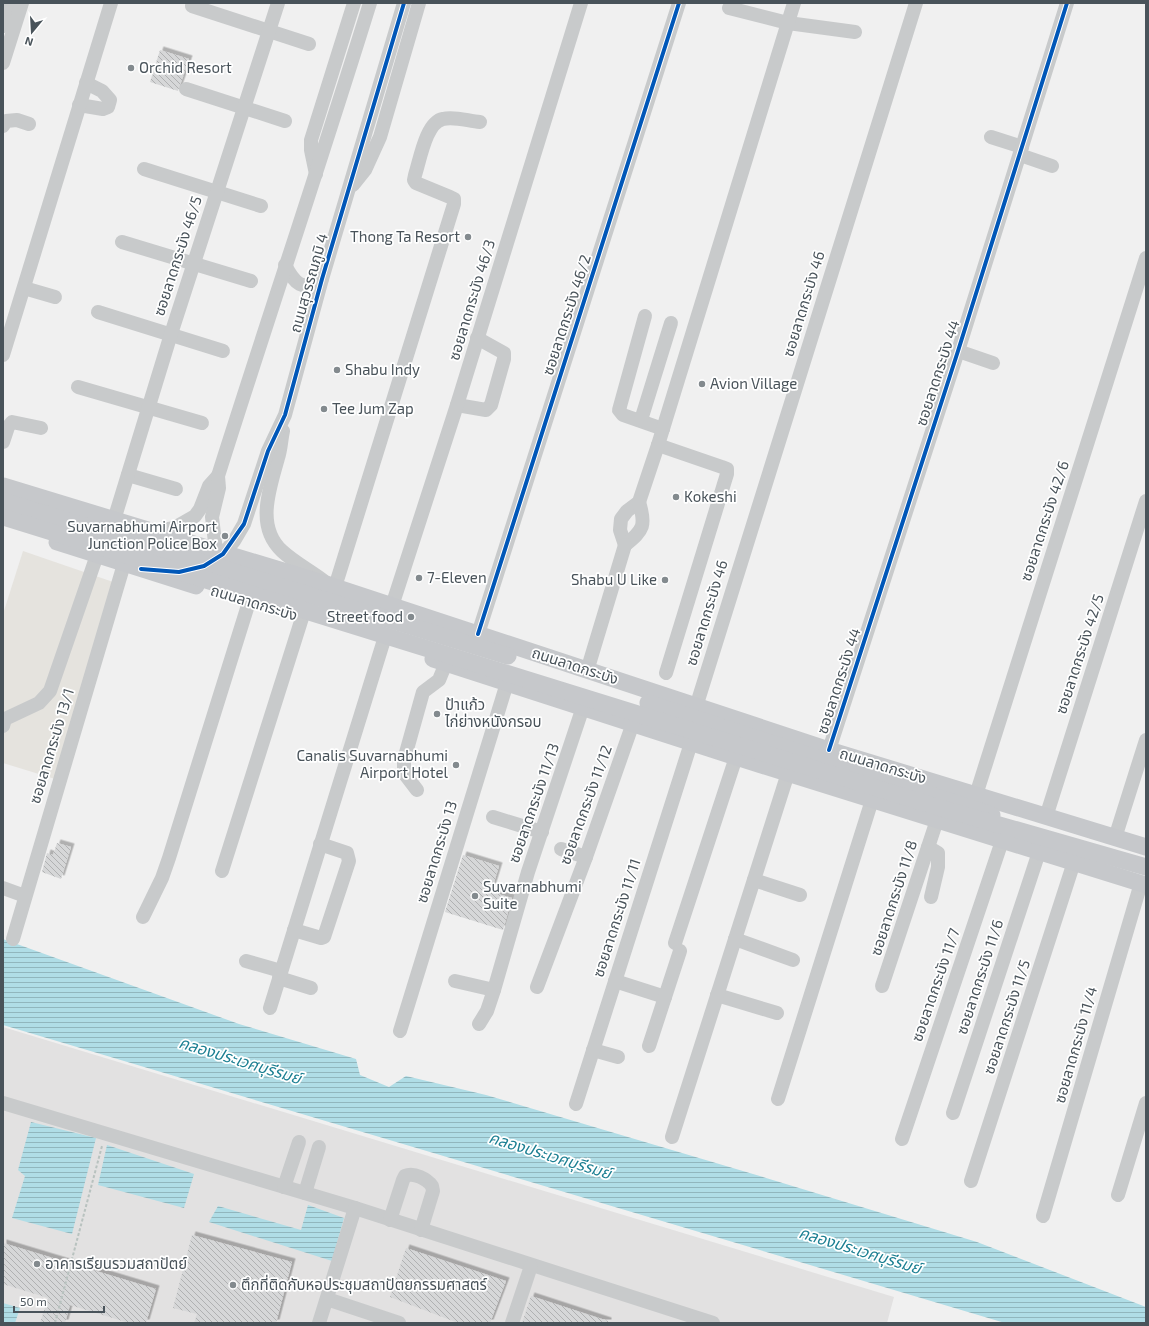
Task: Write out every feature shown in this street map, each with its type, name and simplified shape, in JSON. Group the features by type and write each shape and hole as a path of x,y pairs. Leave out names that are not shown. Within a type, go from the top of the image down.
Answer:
{"main road":[{"name":"ถนนลาดกระบัง","path":"3,486 218,554 332,586 829,750 1146,847"},
{"path":"3,501 550,669 704,723 1047,832 1146,860"},
{"path":"3,517 936,806 1144,878"},
{"name":"ถนนลาดกระบัง","path":"3,525 124,564 242,599 446,663 691,743 1002,841 1074,862 1144,878"}],"street":[{"path":"3,26 10,3"},
{"path":"3,63 22,3"},
{"path":"3,355 111,3"},
{"name":"ซอยลาดกระบัง 46/5","path":"114,520 150,408 171,334 278,3"},
{"path":"316,174 311,150 311,140 354,3"},
{"name":"ถนนสุวรรณภูมิ 4","path":"242,599 221,576 212,517 219,488 218,476 370,3"},
{"name":"ถนนสุวรรณภูมิ 4","path":"141,569 188,571 204,566 218,554 244,524 268,451 285,415 322,279 404,3"},
{"path":"348,189 365,170 380,137 419,3"},
{"name":"ซอยลาดกระบัง 46/3","path":"392,606 457,405 581,3"},
{"name":"ซอยลาดกระบัง 46/2","path":"478,634 679,3"},
{"path":"625,545 637,536 643,527 643,516 639,502 663,429 794,3"},
{"name":"ซอยลาดกระบัง 46","path":"696,707 916,3"},
{"name":"ซอยลาดกระบัง 44","path":"829,750 958,351 1067,3"},
{"path":"192,6 309,44"},
{"path":"729,8 788,23 855,32"},
{"path":"79,105 103,109 108,107 110,100 102,91 86,83"},
{"path":"186,89 285,121"},
{"path":"285,415 279,456 267,499 267,524 273,540 282,551 332,586 454,204 454,199 416,184 414,180 415,175 430,128 436,121 450,118 480,122"},
{"path":"3,126 6,121 17,120 30,124"},
{"path":"991,137 1052,166"},
{"path":"144,169 261,206"},
{"path":"122,242 251,281"},
{"name":"ซอยลาดกระบัง 42/6","path":"976,795 1146,258"},
{"path":"285,266 292,280 299,284 307,286 315,284 322,279"},
{"path":"24,288 55,297"},
{"path":"98,312 223,351"},
{"path":"645,316 619,405 619,410 623,415 641,420 663,429"},
{"path":"641,420 671,323"},
{"path":"457,405 480,411 486,410 491,405 504,359 504,353 477,338"},
{"path":"958,351 994,363"},
{"path":"78,387 202,423"},
{"path":"3,442 8,427 12,422 41,428"},
{"path":"658,445 722,467 726,469 727,474 666,673"},
{"path":"128,475 176,489"},
{"path":"151,532 174,528 195,516 200,509 209,486 218,476"},
{"name":"ซอยลาดกระบัง 42/5","path":"1046,817 1146,501"},
{"path":"588,670 625,545 620,530 621,520 627,511 639,502"},
{"path":"3,726 5,718 39,703 50,691 97,555"},
{"name":"ซอยลาดกระบัง 13/1","path":"12,939 124,564"},
{"path":"143,917 160,883 169,858 242,599"},
{"path":"222,871 302,618"},
{"path":"270,1008 382,643"},
{"path":"417,790 404,773 404,760 423,692 439,680 446,663"},
{"name":"ซอยลาดกระบัง 13","path":"400,1031 507,683"},
{"name":"ซอยลาดกระบัง 11/13","path":"479,1024 487,1011 494,990 528,872 583,707"},
{"name":"ซอยลาดกระบัง 11/12","path":"537,987 586,857 633,724"},
{"path":"1114,838 1146,740"},
{"name":"ซอยลาดกระบัง 11/11","path":"576,1104 691,743"},
{"path":"650,1046 665,997 677,947 736,757"},
{"path":"672,1137 788,773"},
{"path":"778,1099 872,800"},
{"path":"493,817 542,832"},
{"name":"ซอยลาดกระบัง 11/8","path":"882,986 937,820"},
{"name":"ซอยลาดกระบัง 11/7","path":"902,1139 1002,841"},
{"path":"294,930 320,938 324,937 347,868 349,856 347,853 320,844"},
{"path":"928,847 938,853 939,860 931,897"},
{"path":"561,849 586,857"},
{"name":"ซอยลาดกระบัง 11/6","path":"953,1113 1039,852"},
{"name":"ซอยลาดกระบัง 11/5","path":"971,1181 1074,862"},
{"name":"ซอยลาดกระบัง 11/4","path":"1043,1216 1144,878"},
{"path":"754,880 800,895"},
{"path":"3,888 25,896"},
{"path":"735,939 794,960"},
{"path":"246,961 311,988"},
{"path":"455,981 494,990"},
{"path":"615,981 665,997"},
{"path":"717,995 777,1013"},
{"path":"593,1050 618,1057"},
{"path":"1118,1195 1146,1102"},
{"path":"3,1103 355,1208 531,1266 713,1323"},
{"path":"284,1187 299,1142"},
{"path":"305,1193 319,1147"},
{"path":"390,1220 403,1180 405,1176 412,1174 426,1180 432,1186 433,1191 421,1230"},
{"path":"319,1323 355,1208"},
{"path":"512,1323 531,1266"},
{"path":"327,1299 399,1323"}],"path":[{"path":"56,1323 105,1133"}],"shaded area":[{"path":"23,551 116,583 55,779 3,763 3,614"},
{"path":"3,1027 894,1297 887,1323 3,1323"}],"water":[{"name":"คลองประเวศบุรีรมย์","path":"3,939 239,1024 356,1059 360,1075 389,1087 406,1076 486,1095 977,1242 1146,1307 1146,1323 1005,1323 3,1025"},
{"path":"31,1122 96,1138 72,1234 12,1218 25,1176 18,1170"},
{"path":"107,1145 194,1174 184,1208 98,1185"},
{"path":"308,1205 344,1218 332,1261 209,1222 218,1206 301,1230"},
{"path":"3,1303 20,1308 15,1323 3,1323"}],"building":[{"name":"Orchid Resort","path":"160,50 189,59 178,91 150,82"},
{"path":"57,843 71,847 61,879 42,872 47,853 53,855"},
{"name":"Suvarnabhumi Suite","path":"463,855 499,866 491,892 512,898 503,930 445,912"},
{"name":"ตึกที่ติดกับหอประชุมสถาปัตยกรรมศาสตร์","path":"192,1235 292,1262 276,1323 194,1323 197,1314 173,1308"},
{"name":"อาคารเรียนรวมสถาปัตย์","path":"3,1243 156,1289 146,1323 129,1323 70,1305 65,1323 40,1323 48,1298 3,1284"},
{"path":"406,1248 506,1281 490,1323 458,1323 390,1297"},
{"path":"531,1296 608,1321 608,1323 522,1323"}],"cycle path":[{"path":"141,569 179,572 204,566 223,554 244,524 268,451 285,415 322,279 404,3"},
{"path":"478,634 679,3"},
{"path":"829,750 958,351 1067,3"}],"place":[{"name":"Orchid Resort","path":"131,68"},
{"name":"Thong Ta Resort","path":"468,237"},
{"name":"Shabu Indy","path":"337,370"},
{"name":"Avion Village","path":"702,384"},
{"name":"Tee Jum Zap","path":"324,409"},
{"name":"Kokeshi","path":"676,497"},
{"name":"Suvarnabhumi Airport Junction Police Box","path":"225,536"},
{"name":"7-Eleven","path":"419,578"},
{"name":"Shabu U Like","path":"665,580"},
{"name":"Street food","path":"411,617"},
{"name":"ป้าแก้ว ไก่ย่างหนังกรอบ","path":"437,714"},
{"name":"Canalis Suvarnabhumi Airport Hotel","path":"456,765"},
{"name":"Suvarnabhumi Suite","path":"475,896"},
{"name":"อาคารเรียนรวมสถาปัตย์","path":"37,1264"},
{"name":"ตึกที่ติดกับหอประชุมสถาปัตยกรรมศาสตร์","path":"233,1285"}]}
